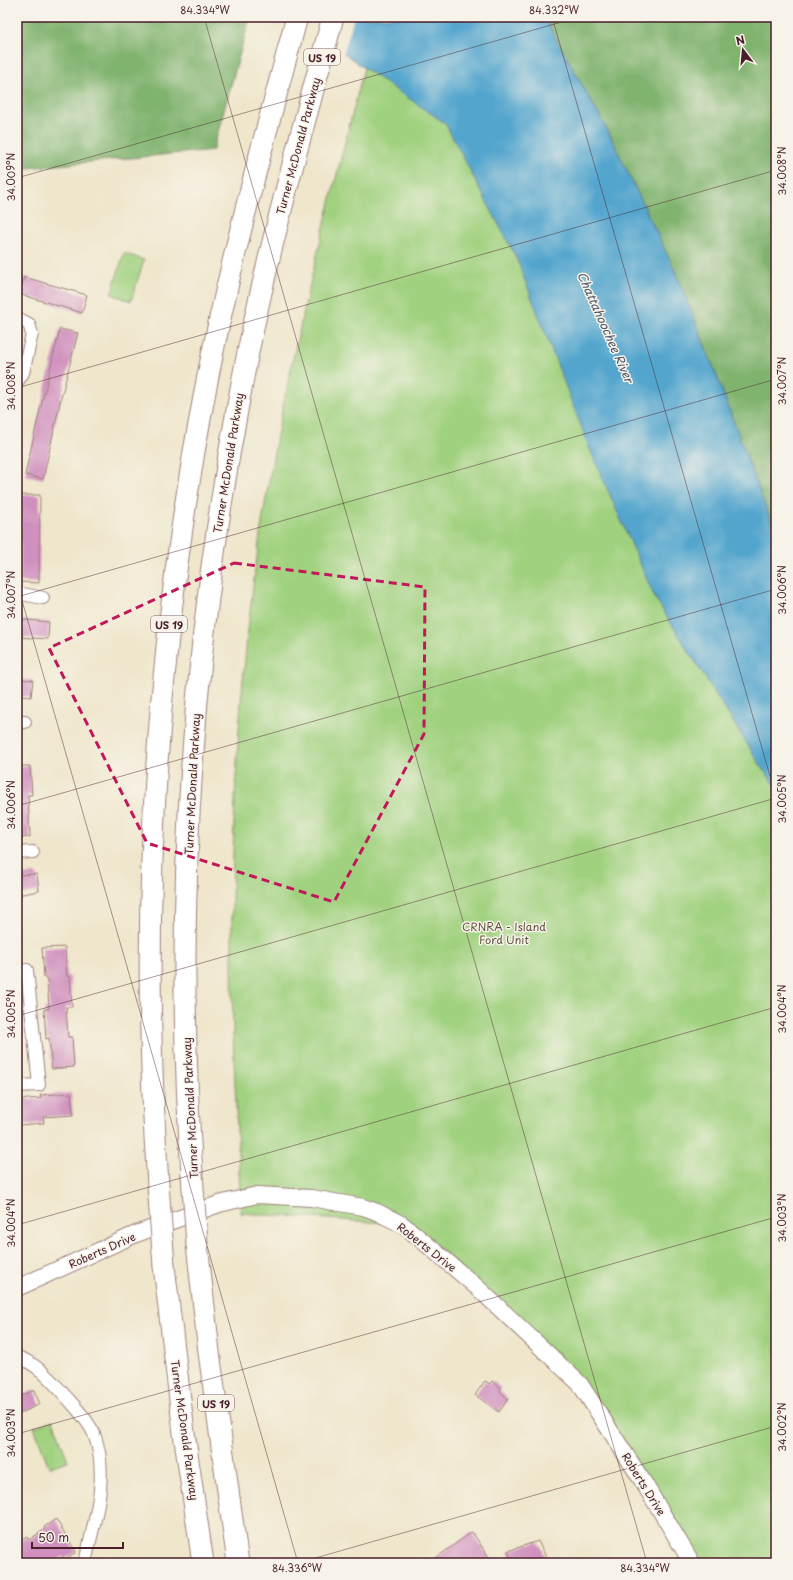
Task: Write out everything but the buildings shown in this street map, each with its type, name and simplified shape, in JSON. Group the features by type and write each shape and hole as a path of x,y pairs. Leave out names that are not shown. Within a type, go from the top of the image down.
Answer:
{"highway":[{"name":"Turner McDonald Parkway","path":"203,1563 181,1410 164,1266 158,1184 152,1045 151,901 157,763 169,623 189,480 213,351 244,214 297,17"},
{"name":"Turner McDonald Parkway","path":"238,1563 208,1344 197,1244 192,1174 186,1057 185,918 190,787 197,695 206,611 224,478 248,349 278,220 333,17"}],"street":[{"path":"17,318 29,324 32,334 23,373 17,382"},
{"path":"17,593 43,598"},
{"path":"17,853 33,852"},
{"path":"17,972 27,970 39,1085 17,1086"},
{"name":"Roberts Drive","path":"17,1288 136,1234 219,1204 257,1195 311,1198 363,1207 377,1212 403,1225 436,1252 479,1289 580,1384 642,1480 692,1563"},
{"path":"17,1356 38,1368 50,1379 81,1414 93,1433 100,1457 100,1494 85,1563"}],"highlighted area":[{"path":"234,563 425,587 424,734 334,902 147,843 49,648"}],"green space":[{"path":"17,17 250,17 213,150 17,169"},
{"path":"544,17 776,17 776,532 676,273 609,133"},
{"name":"CRNRA - Island Ford Unit","path":"364,68 445,122 516,257 655,598 763,769 776,786 776,1563 694,1563 571,1369 414,1225 241,1213 232,989 232,913 236,780 246,647 260,535 284,401 314,267"},
{"path":"124,253 144,260 131,301 111,294"},
{"path":"53,1420 68,1461 49,1467 34,1427"}],"water":[{"name":"Chattahoochee River","path":"296,17 544,17 609,133 676,273 776,532 776,786 763,769 655,598 589,447 516,257 445,123 364,68"}],"pier":[{"path":"294,17 354,17 343,55 295,19"}]}
